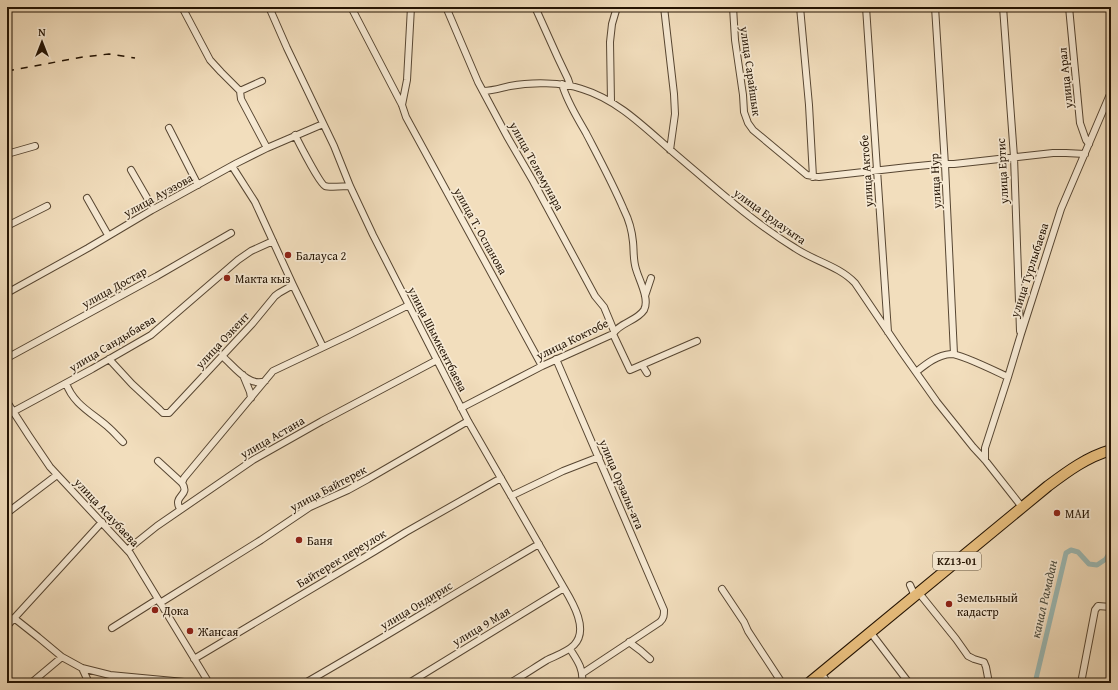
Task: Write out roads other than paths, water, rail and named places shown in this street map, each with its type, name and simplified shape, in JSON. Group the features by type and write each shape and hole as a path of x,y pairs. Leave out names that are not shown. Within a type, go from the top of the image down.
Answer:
{"highway":[{"name":"KZ13-01","path":"809,683 1062,475 1086,460 1111,450"}],"street":[{"path":"182,7 210,60 240,91 241,98 267,148"},
{"name":"улица Шымкентбаева","path":"269,7 343,166 350,186 373,235 468,421 576,611 580,627 576,643 570,649"},
{"name":"улица Т. Оспанова","path":"351,7 402,105 406,117 542,366"},
{"path":"402,105 407,80 411,7"},
{"name":"улица Телемунара","path":"446,7 478,82 596,296 604,307 630,370 642,365"},
{"path":"535,7 570,85"},
{"path":"611,102 610,42 612,24 617,7"},
{"path":"664,7 675,114 670,150"},
{"name":"улица Сарайшык","path":"733,7 735,40 744,112 749,126 807,175 813,177"},
{"path":"800,7 809,105 813,177 1066,152 1085,154"},
{"name":"улица Актобе","path":"866,7 887,298 888,332"},
{"name":"улица Нур","path":"935,7 945,165 954,354"},
{"name":"улица Ертис","path":"1003,7 1014,157 1021,334"},
{"name":"улица Арал","path":"1068,7 1080,124 1089,144"},
{"path":"240,91 252,87 262,81"},
{"path":"562,84 565,95 596,151 624,209 633,240 635,267 645,296"},
{"name":"улица Ердауыта","path":"483,91 522,85 562,84 570,85 599,95 611,102 646,129 735,205 765,228 795,249 845,274 855,283 937,402 1022,507"},
{"name":"улица Турлыбаева","path":"985,460 985,448 1061,209 1110,96"},
{"name":"улица Ауэзова","path":"7,293 232,166 295,135 323,124"},
{"path":"169,128 198,185"},
{"path":"295,135 323,185 327,187 350,186"},
{"path":"7,154 35,146"},
{"path":"232,166 255,202 293,285 324,347"},
{"path":"130,170 150,203 152,210"},
{"path":"87,198 108,236"},
{"path":"7,226 47,206"},
{"name":"улица Достар","path":"7,358 132,290 231,233"},
{"name":"улица Сандыбаева","path":"10,413 151,335 238,260 273,241"},
{"path":"645,296 651,278"},
{"name":"улица Озкент","path":"109,359 132,384 163,413 169,413 252,324 275,296 293,285"},
{"name":"улица Коктобе","path":"461,408 556,359 614,332 644,311 646,305 645,296"},
{"path":"182,482 273,371 409,305"},
{"path":"647,373 642,365 697,341"},
{"path":"916,372 930,361 938,357 954,354 1008,377"},
{"path":"222,356 243,375 257,382 265,381"},
{"name":"улица Орзалы-ата","path":"556,359 664,610 664,617 660,622 629,642"},
{"name":"улица Астана","path":"127,550 180,509 259,457 322,421 437,360"},
{"path":"243,375 251,398"},
{"path":"66,383 67,388 79,404 108,427 123,442"},
{"name":"улица Асаубаева","path":"7,402 10,413 44,459 133,558 209,683"},
{"name":"улица Байтерек","path":"112,628 261,540 310,507 348,490 468,421"},
{"path":"511,496 556,474 599,457"},
{"path":"158,461 182,482 185,491 178,502 180,509"},
{"path":"7,513 57,475"},
{"name":"Байтерек переулок","path":"194,659 406,532 501,478"},
{"path":"102,522 10,622 38,637 62,657 82,668 110,675 142,680 195,683"},
{"name":"улица Ондирис","path":"305,683 538,544"},
{"path":"910,585 956,639 968,656 984,662 989,683"},
{"name":"улица 9 Мая","path":"410,683 564,588"},
{"path":"722,589 782,683"},
{"path":"1081,683 1094,610 1098,606 1111,607"},
{"path":"871,633 908,683"},
{"path":"583,673 629,642 650,659"},
{"path":"510,683 547,660 570,649 583,673 582,683"},
{"path":"31,683 62,657"},
{"path":"82,668 89,683"},
{"path":"821,673 828,683"}],"waterway":[{"name":"канал Рамадан","path":"1035,683 1066,553 1071,550 1078,552 1089,564 1097,565 1106,559 1111,550"}],"railway":[{"path":"7,71 83,57 109,54 135,58"}],"place":[{"name":"Балауса 2","path":"288,255"},
{"name":"Макта кыз","path":"227,278"},
{"name":"МАИ","path":"1057,513"},
{"name":"Баня","path":"299,540"},
{"name":"Земельный кадастр","path":"949,604"},
{"name":"Дока","path":"155,610"},
{"name":"Жансая","path":"190,631"}]}
